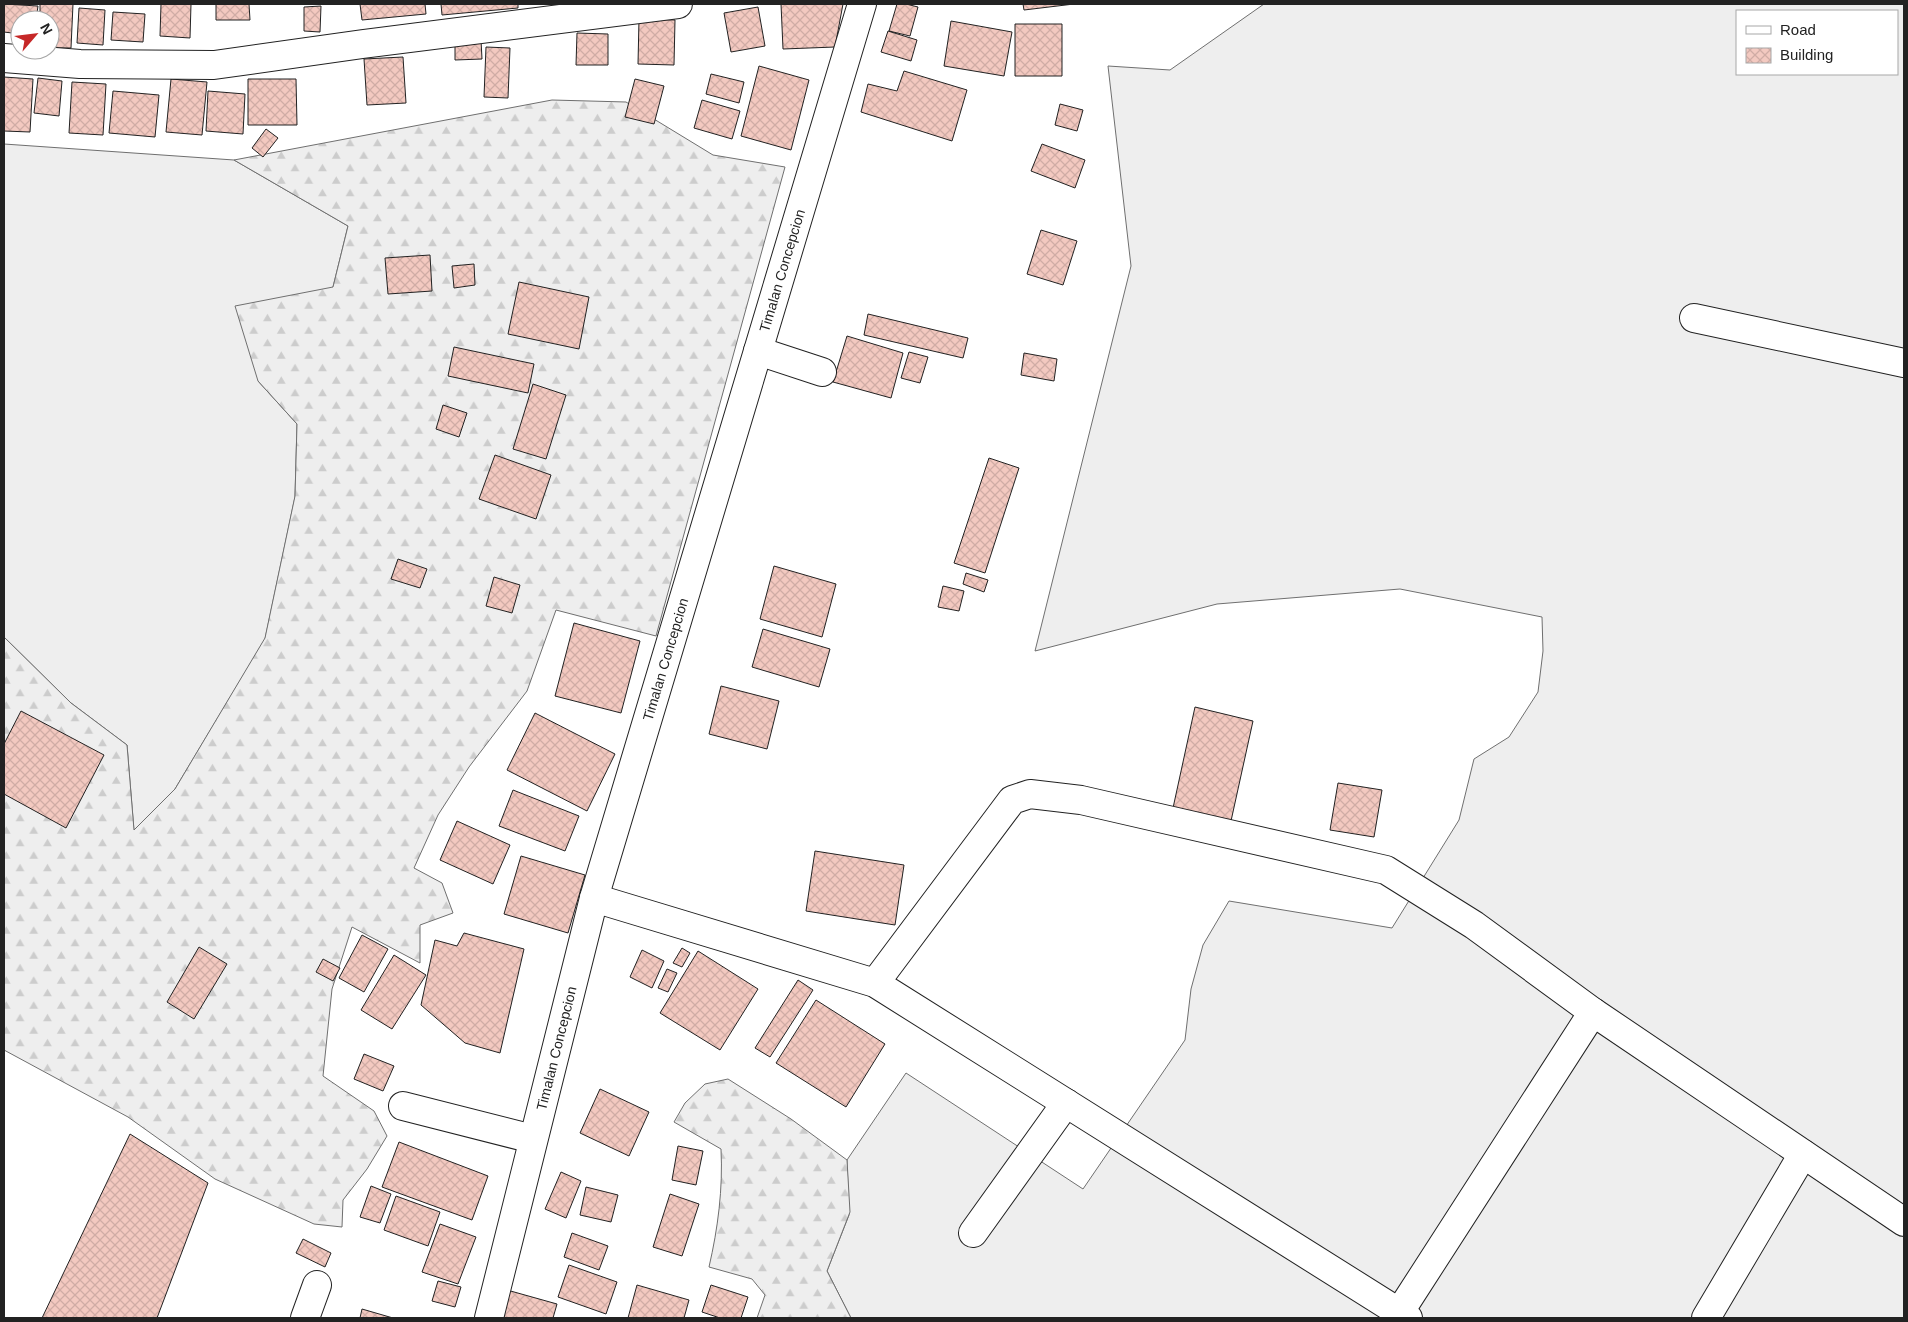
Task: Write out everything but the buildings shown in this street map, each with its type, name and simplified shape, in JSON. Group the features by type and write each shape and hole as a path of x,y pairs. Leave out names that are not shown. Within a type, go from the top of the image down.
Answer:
{"street":[{"path":"4,58 80,64 214,65 678,4"},
{"name":"Timalan Concepcion","path":"488,1318 594,898 862,4"},
{"path":"1694,318 1904,363"},
{"path":"758,351 822,372"},
{"path":"875,983 1012,800 1030,794 1081,800 1386,870 1474,925 1593,1012 1904,1222"},
{"path":"594,898 875,983 1403,1316 1593,1012"},
{"path":"973,1233 1066,1103"},
{"path":"403,1106 533,1139"},
{"path":"1706,1318 1803,1154"},
{"path":"305,1318 317,1285"}],"green space":[{"path":"1264,4 1904,4 1904,1318 851,1318 827,1271 849,1215 847,1160 906,1073 1083,1189 1185,1040 1191,989 1203,945 1229,901 1392,928 1459,820 1474,759 1509,737 1538,692 1543,651 1542,617 1400,589 1217,604 1035,651 1131,266 1108,66 1170,70"},
{"path":"552,100 626,102 713,155 785,167 656,636 556,610 527,691 469,767 438,815 414,868 442,883 453,913 420,925 420,963 352,927 332,989 323,1076 374,1111 387,1136 367,1169 343,1200 342,1227 314,1224 215,1179 128,1117 4,1050 4,637 71,703 127,745 134,830 175,789 265,638 295,496 297,424 258,381 235,306 333,287 348,226 234,160"},
{"path":"4,144 234,160 348,226 333,287 258,381 297,424 295,497 265,639 175,789 134,831 127,745 71,703 4,637"},
{"path":"728,1079 791,1119 847,1160 850,1212 827,1271 851,1318 757,1318 765,1295 752,1279 709,1267 719,1208 721,1149 674,1122 685,1103 705,1084"}]}
